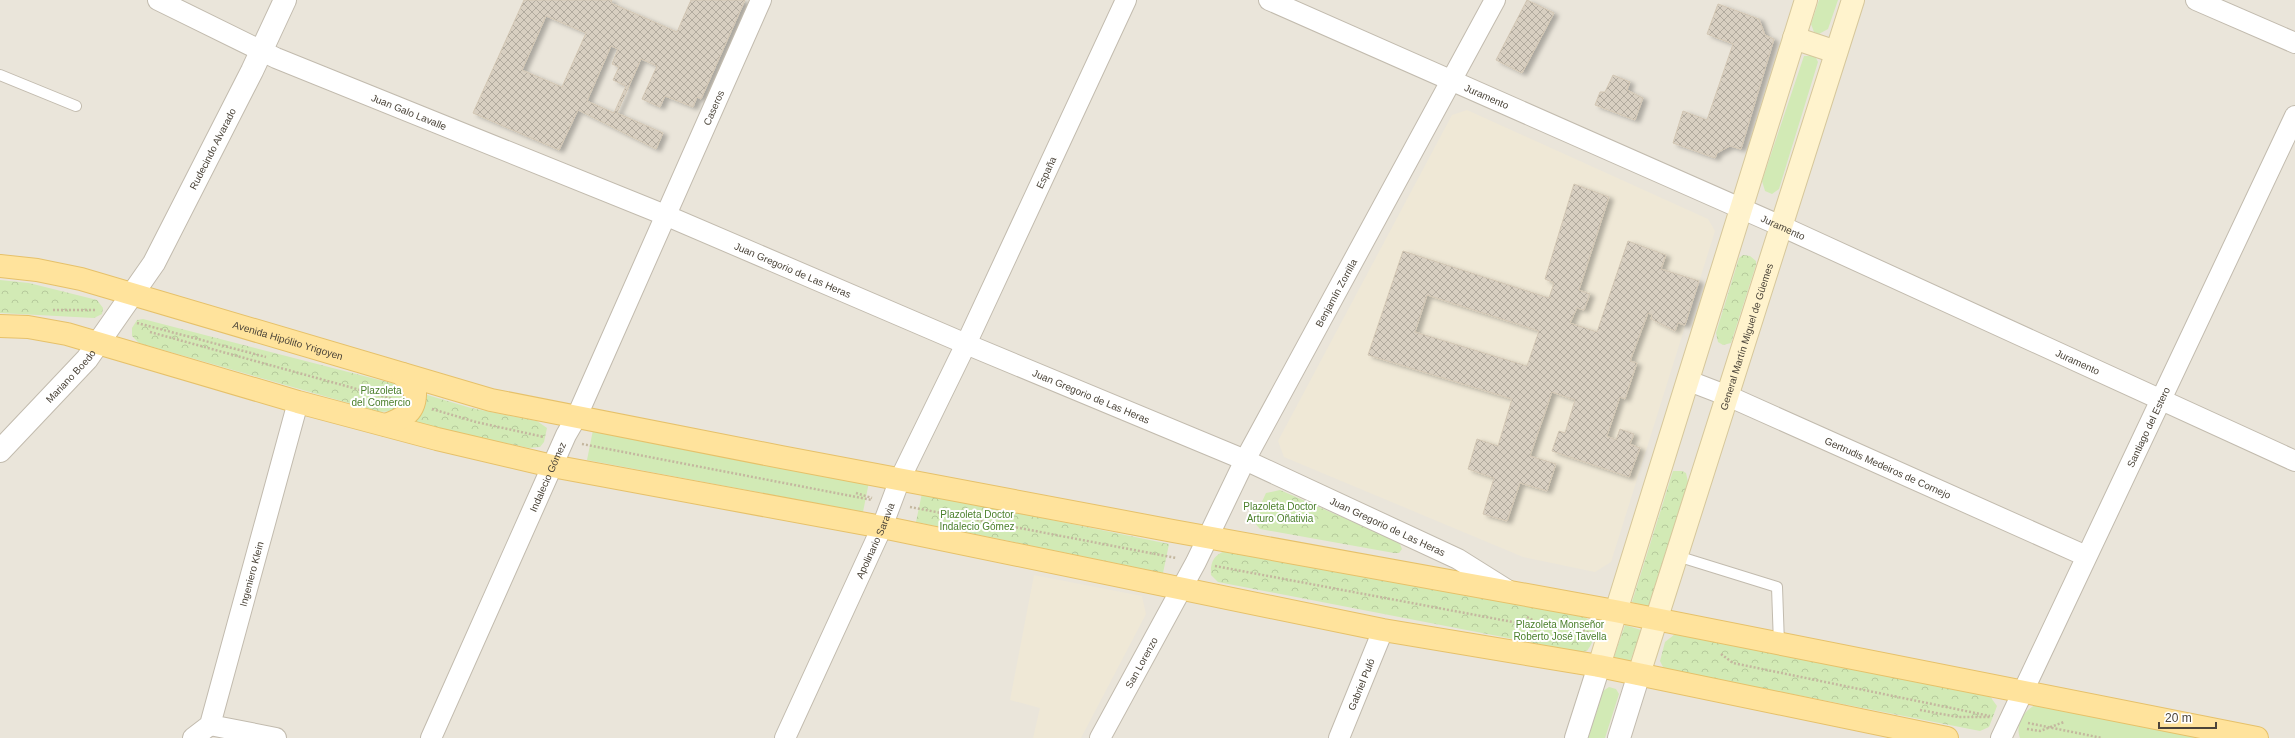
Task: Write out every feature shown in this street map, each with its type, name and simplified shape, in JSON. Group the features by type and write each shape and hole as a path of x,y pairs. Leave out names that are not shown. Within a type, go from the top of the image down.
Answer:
{"main road":[{"path":"1599,666 1615,611 1689,381 1740,208 1806,0"},
{"name":"General Martín Miguel de Güemes","path":"1639,674 1853,0"},
{"path":"1794,38 1836,52"},
{"name":"Avenida Hipólito Yrigoyen","path":"0,266 71,276 491,400 1207,537 1657,619 1779,644 2022,690 2257,738"},
{"path":"0,326 28,326 50,330 298,402 552,466 882,526 1181,586 1383,630 1599,666 1948,738"},
{"path":"386,425 403,419 410,412 414,404 415,391 402,374"}],"street":[{"name":"Juan Galo Lavalle","path":"158,0 261,52 664,215"},
{"name":"Rudecindo Alvarado","path":"134,294 154,263 261,52 285,0"},
{"name":"Caseros","path":"664,215 761,0"},
{"name":"España","path":"966,344 1126,0"},
{"name":"Juramento","path":"1269,0 1781,226 2295,461"},
{"name":"Benjamín Zorrilla","path":"1181,586 1245,460 1452,82 1495,0"},
{"path":"2196,0 2295,43"},
{"name":"Santiago del Estero","path":"2001,738 2022,690 2295,116"},
{"name":"Juan Gregorio de Las Heras","path":"664,215 966,344 1245,460 1458,559 1511,592"},
{"name":"Indalecio Gómez","path":"430,738 552,466 577,416 664,215"},
{"name":"Mariano Boedo","path":"0,451 76,372 134,294"},
{"name":"Apolinario Saravia","path":"785,738 882,526 900,479 966,344"},
{"name":"Gertrudis Medeiros de Cornejo","path":"1689,381 1728,396 2086,556"},
{"name":"Ingeniero Klein","path":"210,725 298,402"},
{"name":"San Lorenzo","path":"1100,738 1181,586"},
{"name":"Gabriel Puló","path":"1338,738 1383,630"},
{"path":"1576,738 1599,666"},
{"path":"1619,738 1639,674"},
{"path":"194,738 210,725 276,738"}],"lane":[{"path":"0,75 76,106"},
{"path":"1677,556 1777,586 1779,644"}],"path":[{"path":"1716,650 1733,663 2102,738"}],"shaded area":[{"path":"0,0 2295,0 2295,738 0,738"},
{"path":"1467,110 1708,219 1715,231 1611,562 1595,572 1523,557 1284,457 1278,441 1452,115"},
{"path":"1034,575 1142,596 1146,614 1081,738 1033,738 1040,708 1010,700"}],"green space":[{"path":"1819,0 1838,0 1828,29 1819,34 1814,32 1811,24"},
{"path":"1804,56 1815,56 1818,62 1779,189 1772,194 1765,191 1762,181"},
{"path":"1743,255 1750,256 1756,261 1756,265 1731,343 1723,345 1718,342 1716,333 1739,258"},
{"path":"0,280 29,283 97,300 103,308 102,314 94,318 0,313"},
{"name":"Plazoleta del Comercio","path":"143,319 395,384 401,391 403,401 392,411 380,412 139,343 132,336 132,328 137,320"},
{"path":"424,394 471,408 537,421 547,428 544,442 540,447 529,448 434,428 409,420"},
{"path":"593,430 869,482 863,512 587,460"},
{"path":"1673,471 1682,471 1686,473 1688,482 1648,607 1632,602"},
{"name":"Plazoleta Doctor Arturo Oñativia","path":"1280,490 1399,542 1402,549 1399,553 1394,553 1260,529 1253,521 1266,493"},
{"name":"Plazoleta Doctor Indalecio Gómez","path":"922,493 1169,544 1163,573 916,522"},
{"name":"Plazoleta Monseñor Roberto José Tavella","path":"1225,551 1583,616 1591,623 1593,627 1593,641 1587,651 1580,652 1218,582 1211,575 1211,566 1215,557"},
{"path":"1625,625 1641,630 1630,662 1614,657"},
{"path":"1675,634 1989,695 1997,706 1989,727 1980,731 1664,669 1660,661 1665,642"},
{"path":"1609,687 1616,689 1619,694 1605,738 1588,738 1603,691"},
{"path":"2035,705 2207,738 2020,738 2019,723 2027,711"}],"building":[{"path":"524,0 612,0 611,3 677,32 691,0 745,0 701,99 697,97 693,107 665,96 660,107 642,99 657,66 641,59 617,113 663,133 656,149 578,110 559,150 473,113","holes":["546,16 586,33 562,87 522,70","611,46 618,49 612,64 619,67 613,80 626,86 614,113 587,101"]},
{"path":"1527,0 1554,13 1522,73 1496,60"},
{"path":"1718,4 1759,19 1765,35 1774,39 1741,149 1730,146 1717,153 1715,158 1673,143 1683,111 1707,120 1733,44 1707,34"},
{"path":"1613,75 1630,82 1627,90 1643,98 1635,120 1595,105 1600,92 1605,92"},
{"path":"1574,184 1609,197 1579,290 1590,294 1584,310 1577,308 1570,323 1597,332 1628,241 1666,255 1661,269 1699,281 1685,325 1678,323 1675,331 1651,319 1652,315 1648,313 1630,361 1637,363 1625,399 1620,397 1607,436 1616,440 1620,429 1634,434 1630,444 1640,448 1629,477 1552,451 1559,431 1565,433 1575,400 1552,392 1530,456 1556,464 1547,491 1520,483 1507,521 1483,514 1494,478 1468,469 1477,439 1498,446 1512,399 1368,355 1403,251 1549,298 1554,283 1545,279","holes":["1427,295 1539,331 1527,366 1415,332"]}]}
